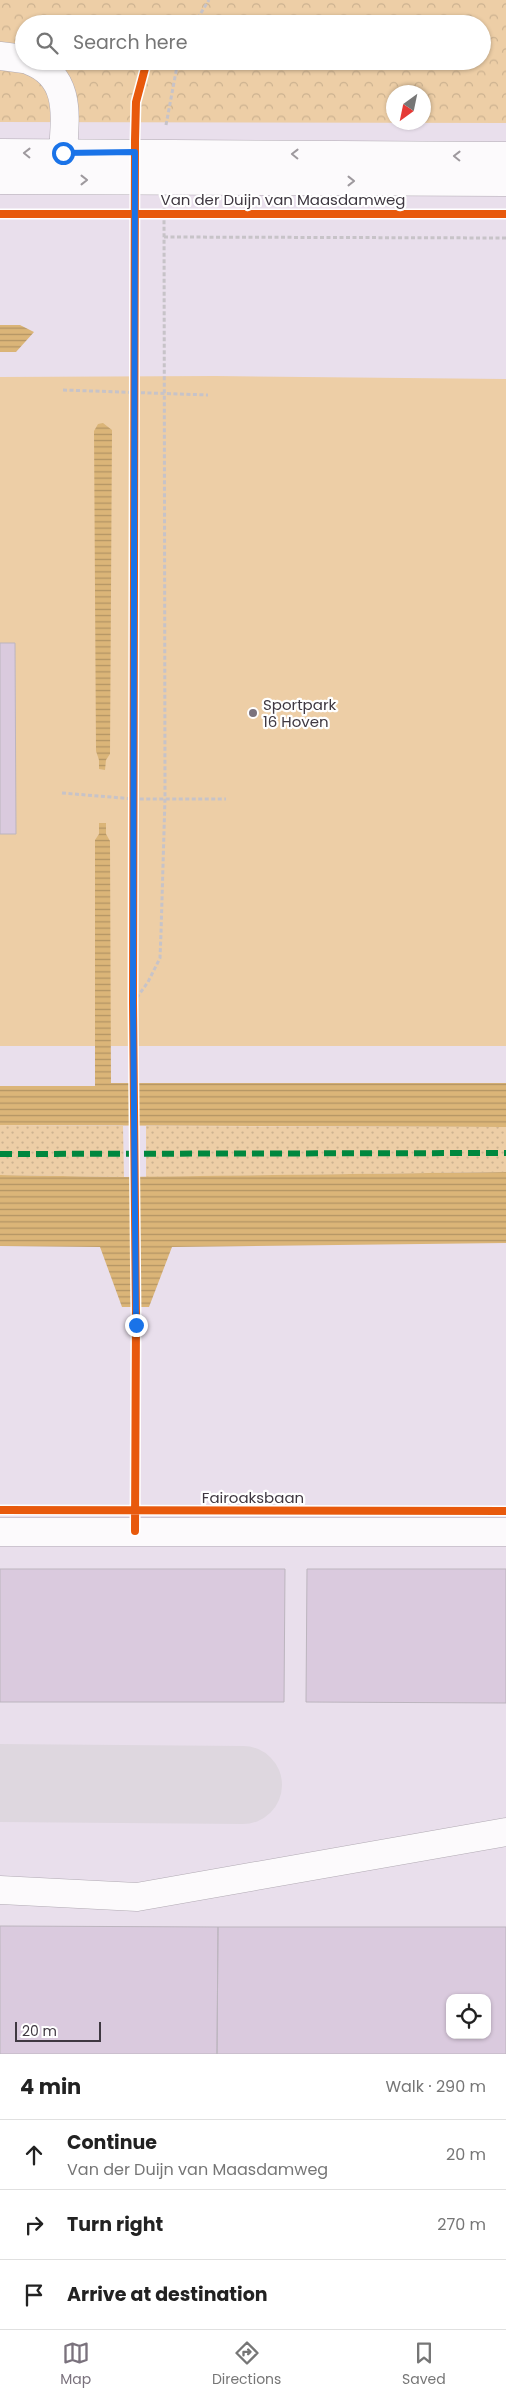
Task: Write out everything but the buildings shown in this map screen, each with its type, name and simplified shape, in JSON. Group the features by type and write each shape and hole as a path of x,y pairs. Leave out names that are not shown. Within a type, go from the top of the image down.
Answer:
{"street":[{"path":"0,56 15,58"},
{"path":"46,70 58,81 66,106 63,153"},
{"path":"0,152 506,156"},
{"name":"Van der Duijn van Maasdamweg","path":"0,180 506,182"},
{"path":"0,1532 506,1532"},
{"path":"0,1890 137,1897 506,1832"}],"path":[{"path":"200,15 209,0"},
{"path":"164,152 164,138 176,70"},
{"path":"133,1002 148,982 160,958 165,798 164,180"},
{"path":"164,238 506,238"},
{"path":"135,383 135,402"},
{"path":"63,390 208,395"},
{"path":"134,789 134,809"},
{"path":"62,793 134,799 226,799"},
{"path":"133,983 133,1012"}],"green space":[{"path":"0,0 506,0 506,123 431,123 431,85 386,85 386,123 0,122"},
{"name":"Sportpark 16 Hoven","path":"215,376 506,379 506,1046 0,1046 0,377"},
{"path":"0,1125 123,1126 124,1177 0,1175"},
{"path":"146,1126 506,1127 506,1172 146,1177"}],"shaded area":[{"path":"0,325 20,325 34,332 16,352 0,352"},
{"path":"103,423 112,430 110,754 106,760 105,770 99,769 96,751 94,431 98,424"},
{"path":"99,823 106,823 106,834 110,841 111,1083 506,1083 506,1127 0,1125 0,1086 95,1086 95,840 99,834"},
{"path":"506,1172 506,1243 172,1247 149,1307 122,1307 100,1247 0,1246 0,1175 124,1177"}],"taxiway":[{"path":"0,1783 243,1785"}],"marked path":[{"path":"0,1154 506,1153"}],"cycle path":[{"path":"135,1531 136,1318 133,1003 135,140 136,102 145,70"},
{"path":"0,214 506,214"},
{"name":"Fairoaksbaan","path":"0,1510 506,1511"}],"place":[{"name":"Sportpark 16 Hoven","path":"253,713"}],"route":[{"path":"63,153 135,152 133,1002 136,1325"}]}
